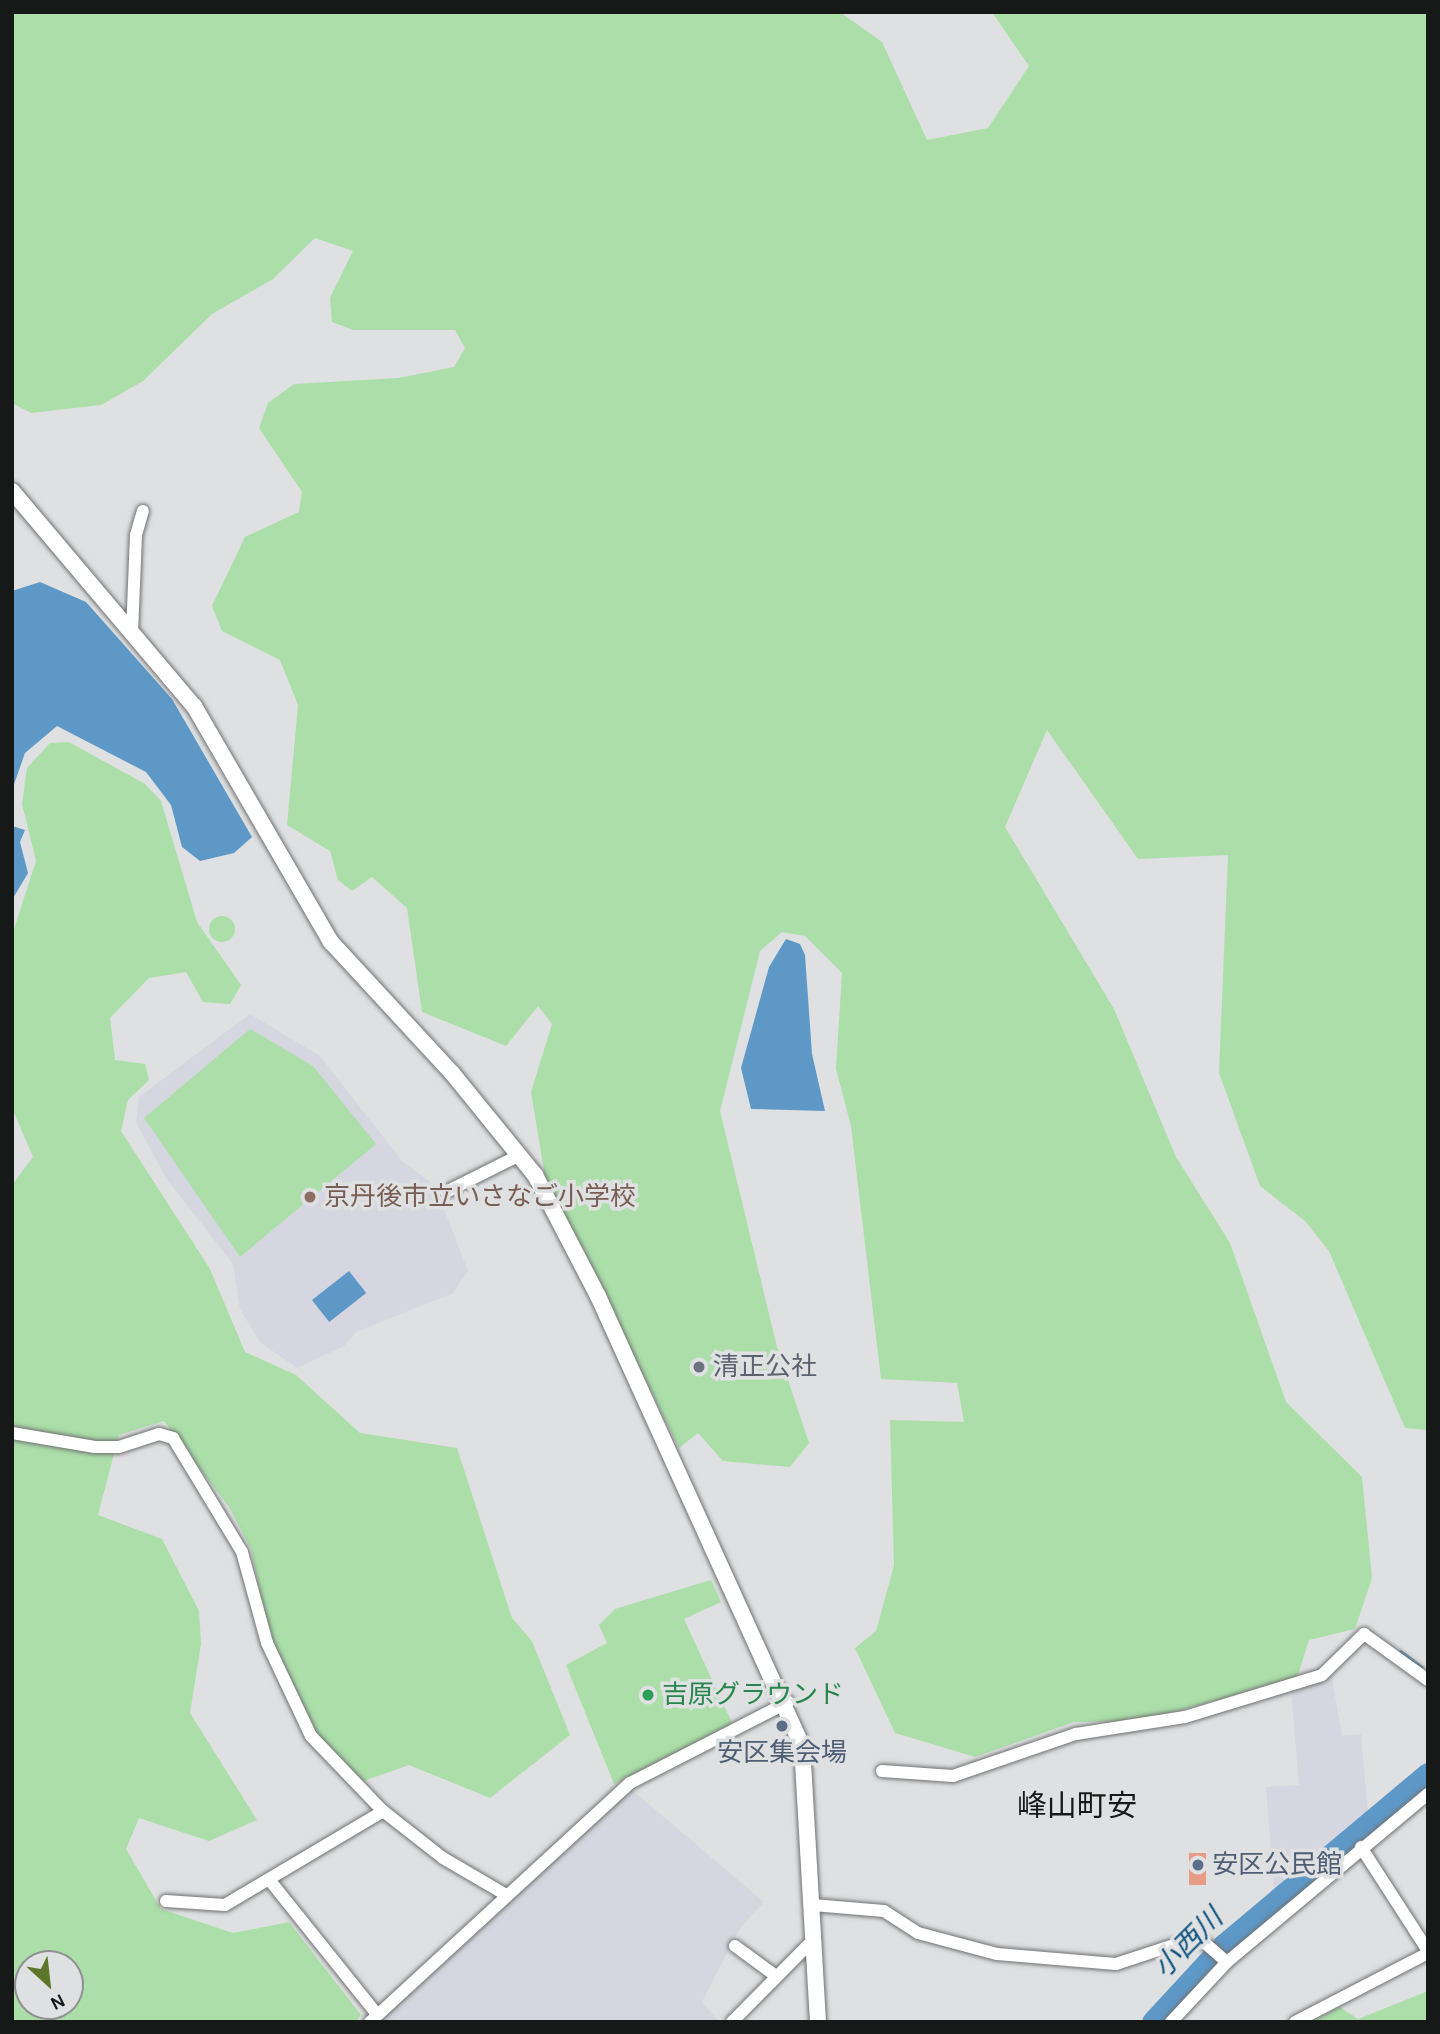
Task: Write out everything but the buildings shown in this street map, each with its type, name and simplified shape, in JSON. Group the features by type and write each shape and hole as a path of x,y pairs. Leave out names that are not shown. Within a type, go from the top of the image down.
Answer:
{"street":[{"path":"12,491 132,634 216,740 286,873 331,942 520,1155 598,1296 788,1702 802,1745 818,2022"},
{"path":"132,634 136,535 143,511"},
{"path":"446,1192 520,1155"},
{"path":"12,1433 95,1447 119,1447 159,1434 173,1438 243,1552 267,1643 311,1736 383,1811 443,1858 506,1895"},
{"path":"882,1771 953,1776 1076,1734 1185,1717 1322,1675 1364,1634 1428,1680"},
{"path":"271,1882 373,2018 630,1783 788,1702"},
{"path":"1171,2022 1227,1962 1360,1847 1428,1794"},
{"path":"166,1901 226,1905 271,1882 383,1811"},
{"path":"1295,2022 1428,1952 1360,1847"},
{"path":"813,1905 884,1911 930,1938 997,1954 1116,1964 1198,1937 1227,1962"},
{"path":"732,2022 814,1939"},
{"path":"735,1946 776,1976"}],"shaded area":[{"name":"京丹後市立いさなご小学校","path":"250,1014 320,1056 402,1161 435,1186 468,1271 453,1293 356,1332 344,1346 297,1368 260,1342 240,1309 233,1264 166,1178 136,1122 139,1097"},
{"path":"1331,1672 1342,1736 1361,1734 1368,1815 1274,1892 1266,1787 1299,1785 1291,1689"},
{"path":"632,1790 764,1902 740,1928 702,2002 720,2022 375,2022"}],"green space":[{"path":"12,12 840,12 882,42 927,140 988,128 1029,66 992,12 1428,12 1428,1430 1405,1428 1329,1251 1305,1221 1260,1186 1219,1073 1228,855 1138,859 1047,730 1005,827 1114,1009 1176,1157 1230,1243 1286,1402 1362,1477 1372,1578 1355,1629 1309,1640 1297,1678 1141,1721 1074,1722 975,1757 895,1733 855,1648 876,1631 894,1565 890,1420 964,1422 957,1383 881,1379 851,1126 836,1069 842,973 805,936 782,932 760,951 720,1111 777,1347 809,1443 790,1467 723,1461 698,1433 679,1448 545,1176 531,1092 552,1024 538,1006 506,1046 422,1012 407,908 372,877 352,891 338,880 330,851 287,825 298,705 280,660 222,631 212,606 245,537 299,512 302,492 259,428 268,403 294,384 399,378 454,367 465,348 455,330 353,330 332,322 330,298 353,251 315,238 273,279 212,314 143,381 101,405 31,413 12,403"},
{"path":"69,742 145,784 161,801 197,922 241,985 230,1004 203,1002 186,972 149,978 110,1018 115,1060 145,1064 149,1080 128,1100 121,1131 210,1269 245,1352 296,1375 360,1433 457,1448 512,1618 532,1641 570,1735 490,1798 409,1765 361,1782 315,1734 271,1642 251,1549 229,1507 164,1421 119,1435 98,1515 162,1539 199,1611 201,1644 190,1713 257,1820 209,1841 139,1818 126,1849 161,1909 233,1933 289,1922 361,2015 356,2022 12,2022 12,1185 33,1157 12,1108 12,935 36,861 22,804 27,768 50,743"},
{"path":"222,916 231,920 235,929 231,938 222,942 213,938 209,929 213,920"},
{"path":"250,1029 313,1066 376,1144 240,1257 144,1118"},
{"name":"吉原グラウンド","path":"711,1580 721,1602 684,1619 733,1725 614,1784 566,1665 607,1643 599,1625 615,1609"},
{"path":"1428,1991 1428,2022 1312,2022 1340,2007 1358,2019"}],"water":[{"path":"40,582 86,602 172,699 252,837 234,853 200,861 182,847 171,805 146,772 57,726 25,753 12,790 12,591"},
{"path":"12,826 25,830 20,842 28,873 12,900"},
{"path":"786,939 800,944 805,955 812,1054 825,1111 751,1109 741,1068 769,967"},
{"path":"349,1271 366,1293 329,1322 312,1300"}],"waterway":[{"path":"1401,1652 1422,1668"},
{"name":"小西川","path":"1153,2022 1224,1945 1428,1774"}],"place":[{"name":"京丹後市立いさなご小学校","path":"310,1197"},
{"name":"清正公社","path":"699,1367"},
{"name":"吉原グラウンド","path":"648,1695"},
{"name":"安区集会場","path":"782,1726"},
{"name":"安区公民館","path":"1198,1865"}],"district":[{"name":"峰山町安","path":"1077,1806"}]}
